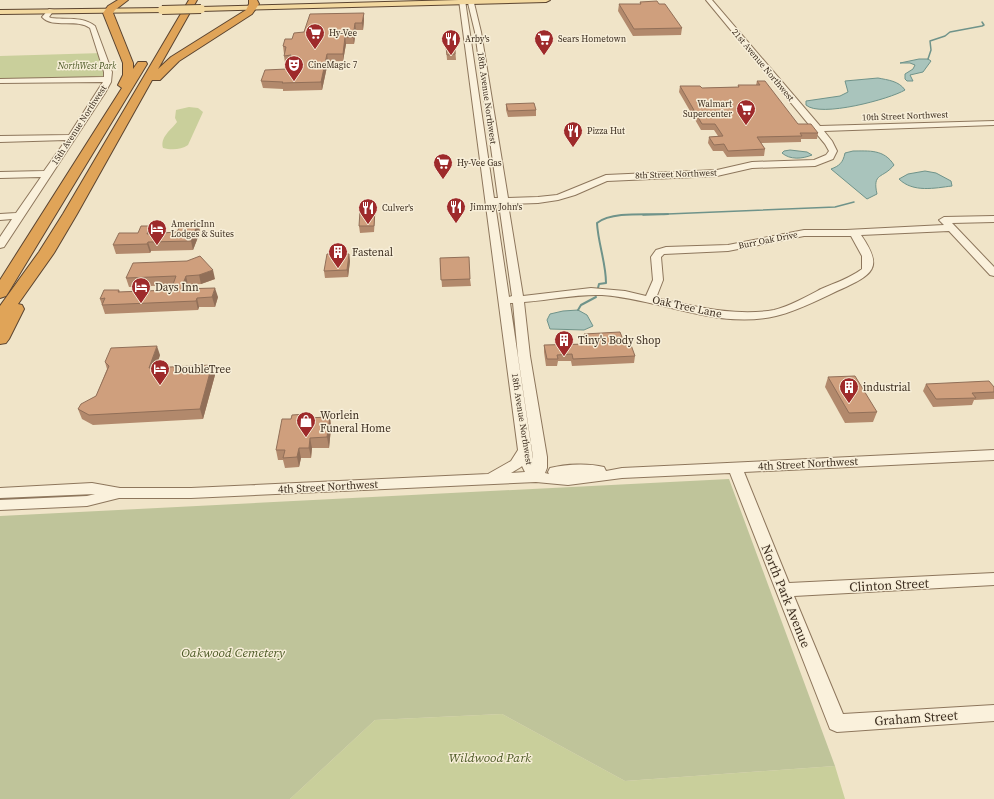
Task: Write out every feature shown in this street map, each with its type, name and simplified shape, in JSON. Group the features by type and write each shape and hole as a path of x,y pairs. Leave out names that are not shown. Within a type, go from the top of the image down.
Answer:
{"highway":[{"path":"104,124 126,81 129,71 128,63 109,16 109,9 124,0"},
{"path":"170,18 181,0"},
{"path":"0,339 46,253 193,0"},
{"path":"122,124 166,67 180,56 249,12 253,4"},
{"path":"0,293 148,54"},
{"path":"0,280 30,244"},
{"path":"0,318 46,253"}],"main road":[{"path":"0,12 202,7 253,4 546,0"},
{"path":"397,1 459,7 465,15"}],"street":[{"name":"21st Avenue Northwest","path":"709,0 817,129"},
{"name":"18th Avenue Northwest","path":"466,1 465,15 504,300 518,356 540,457 540,468 536,477 530,469 525,450 518,356 518,300 504,200 478,32 466,1"},
{"name":"15th Avenue Northwest","path":"0,245 72,138 101,93 108,79 107,66 93,28 89,24 81,22 49,20 45,17 51,10"},
{"path":"0,81 108,79"},
{"name":"10th Street Northwest","path":"817,129 994,123"},
{"name":"8th Street Northwest","path":"490,201 540,199 567,195 595,181 606,178 717,173 748,166 820,161 830,157 833,151 829,143 817,129"},
{"path":"0,140 72,138"},
{"path":"0,175 47,174"},
{"path":"0,217 20,216"},
{"path":"993,271 944,220 994,219"},
{"name":"Burr Oak Drive","path":"650,299 658,280 656,257 657,254 666,250 728,248 804,233 854,233 952,228"},
{"name":"Oak Tree Lane","path":"504,300 518,300 591,292 611,293 650,299 720,315 763,314 783,310 812,298 868,270 870,264 869,260 862,244 854,233"},
{"path":"483,479 500,474 516,464 525,450"},
{"name":"4th Street Northwest","path":"536,477 553,480 568,480 622,473 994,455"},
{"path":"540,457 548,466 560,471"},
{"name":"North Park Avenue","path":"735,468 837,723"},
{"name":"4th Street Northwest","path":"0,493 92,488 120,493 191,493 536,477 560,471 582,470 622,473"},
{"name":"4th Street Northwest","path":"0,505 87,501 120,493"},
{"name":"Clinton Street","path":"784,590 994,580"},
{"name":"Graham Street","path":"837,723 994,713"}],"green space":[{"name":"NorthWest Park","path":"103,53 108,79 0,81 0,56"},
{"path":"189,107 198,108 203,112 188,145 176,149 163,148 163,140 177,122 175,118 176,110"},
{"name":"Oakwood Cemetery","path":"729,479 835,766 625,781 502,714 375,720 290,799 0,799 0,516"},
{"name":"Wildwood Park","path":"502,714 625,781 835,766 845,799 290,799 375,720"}],"water":[{"path":"919,59 928,59 931,61 923,72 910,75 913,81 907,81 905,79 905,74 913,69 915,65 910,63 900,63"},
{"path":"878,78 896,83 905,90 885,98 855,106 825,109 814,108 806,105 806,101 840,96 848,92 845,81"},
{"path":"790,150 807,152 812,155 796,158 789,157 782,153"},
{"path":"853,151 876,152 886,156 894,165 877,179 877,194 867,199 831,169 840,164 845,153"},
{"path":"925,171 936,173 951,181 952,186 917,188 899,179 908,174"},
{"path":"578,310 587,315 593,326 584,330 550,329 547,320 550,314"}],"building":[{"path":"657,1 659,4 665,4 682,28 634,29 619,4 641,4 640,2"},
{"path":"364,13 362,23 355,23 353,37 345,37 343,54 327,54 321,82 282,83 283,82 261,81 265,70 287,69 291,55 284,56 286,47 283,46 285,39 292,39 294,33 304,32 310,14"},
{"path":"446,47 455,47 455,54 447,55"},
{"name":"Walmart Supercenter","path":"757,81 765,81 798,124 811,124 818,133 800,133 802,136 757,137 765,149 728,151 724,144 714,145 709,137 723,136 715,124 702,124 680,86 700,86 702,88 760,85"},
{"path":"534,103 536,110 508,111 506,104"},
{"path":"375,210 374,226 359,226 360,211"},
{"path":"198,223 191,241 148,242 147,244 113,245 119,233 138,233 141,226 150,226 147,234 177,232 181,224"},
{"path":"327,254 349,254 347,270 324,271"},
{"path":"200,256 213,270 199,275 186,276 181,289 215,288 212,297 197,298 196,301 102,305 105,298 100,299 104,290 119,290 118,292 171,290 176,276 126,278 133,263 187,261"},
{"path":"469,257 470,279 441,280 440,258"},
{"path":"620,332 625,345 631,345 635,356 573,359 572,354 557,355 558,359 547,359 544,345 587,344 584,334"},
{"name":"DoubleTree","path":"157,346 149,368 212,365 200,409 89,415 78,409 81,404 96,396 109,366 105,362 111,348"},
{"path":"855,376 877,412 849,413 828,377"},
{"path":"989,381 994,387 994,392 972,393 976,398 936,399 926,384"},
{"name":"Worlein Funeral Home","path":"306,414 305,418 330,417 327,437 310,438 309,448 299,448 297,457 283,458 285,450 276,450 282,419 291,419 292,415"}],"waterway":[{"path":"928,59 931,50 930,41 945,36 950,32 982,26 984,25 982,22"},
{"path":"667,214 835,207 854,202"},
{"path":"598,288 599,284 606,283 605,268 597,223 604,219 621,215 667,214"},
{"path":"643,215 667,214"},
{"path":"578,310 581,305 596,297"}],"place":[{"name":"Hy-Vee","path":"315,50"},
{"name":"Arby's","path":"451,56"},
{"name":"Sears Hometown","path":"544,56"},
{"name":"CineMagic 7","path":"294,82"},
{"name":"Walmart Supercenter","path":"746,126"},
{"name":"Pizza Hut","path":"573,148"},
{"name":"Hy-Vee Gas","path":"443,180"},
{"name":"Jimmy John's","path":"456,224"},
{"name":"Culver's","path":"368,225"},
{"name":"AmericInn Lodges & Suites","path":"157,246"},
{"name":"Fastenal","path":"338,269"},
{"name":"Days Inn","path":"141,304"},
{"name":"Tiny's Body Shop","path":"564,357"},
{"name":"DoubleTree","path":"160,386"},
{"name":"industrial","path":"849,404"},
{"name":"Worlein Funeral Home","path":"306,438"}]}
